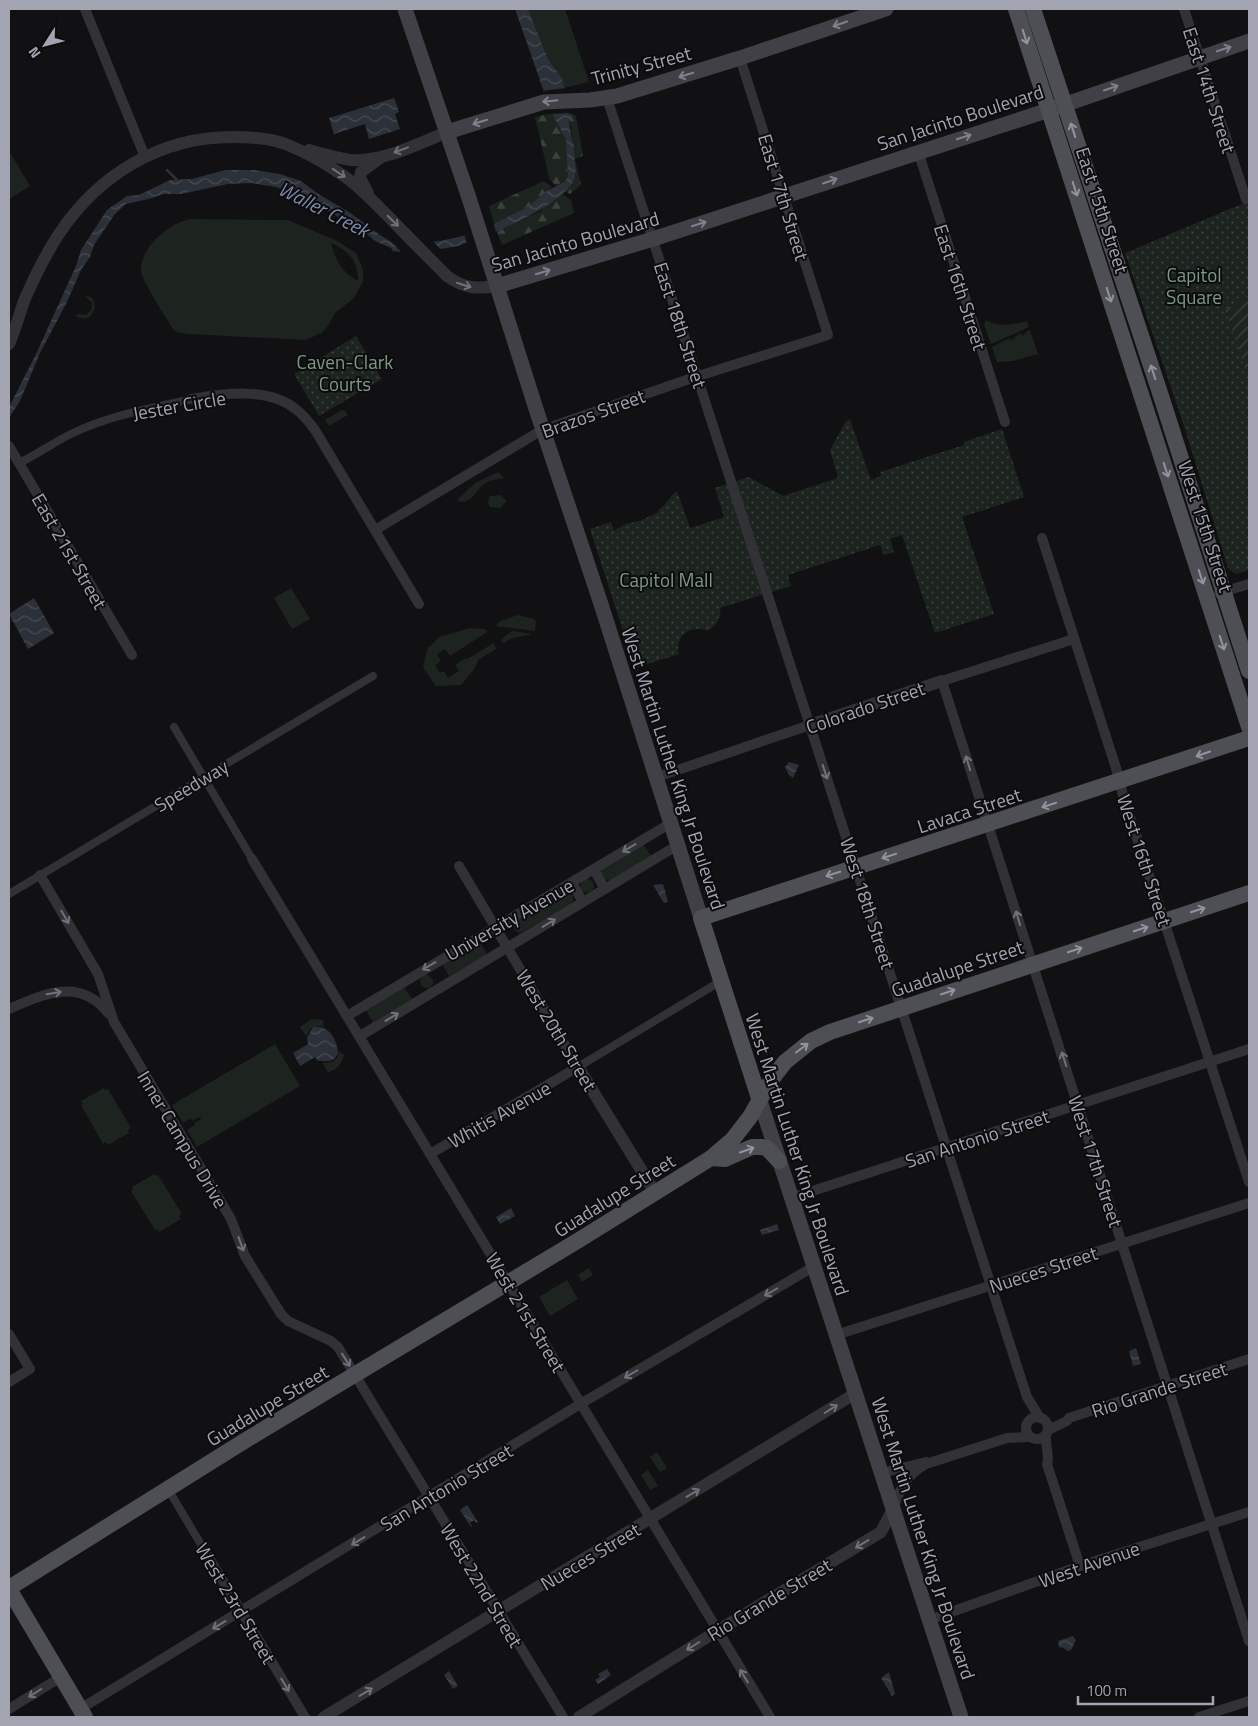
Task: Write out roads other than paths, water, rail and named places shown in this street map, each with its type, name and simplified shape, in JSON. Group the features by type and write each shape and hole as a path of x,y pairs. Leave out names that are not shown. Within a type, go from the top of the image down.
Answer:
{"main road":[{"name":"West Martin Luther King Jr Boulevard","path":"405,9 470,198 542,430 600,601 813,1267 961,1717"},
{"name":"Trinity Street","path":"447,132 550,101 607,98 740,58 886,9"},
{"name":"East 15th Street","path":"1016,9 1151,424"},
{"name":"East 15th Street","path":"1033,9 1168,418"},
{"name":"San Jacinto Boulevard","path":"497,286 653,239 918,151 1049,110 1249,41"},
{"name":"West 15th Street","path":"1168,418 1249,671"},
{"name":"West 15th Street","path":"1151,424 1249,727"},
{"name":"Lavaca Street","path":"701,918 1120,782 1249,738"},
{"name":"Guadalupe Street","path":"9,1589 168,1489 656,1194 711,1158 733,1139 750,1117 759,1098 785,1062 811,1041 830,1032 1249,893"},
{"path":"711,1158 725,1159 752,1148 762,1147 767,1148 779,1161"},
{"path":"9,1589 82,1713"}],"street":[{"path":"85,9 145,157"},
{"name":"East 14th Street","path":"1184,9 1246,199"},
{"name":"East 17th Street","path":"740,58 828,335"},
{"name":"East 18th Street","path":"607,98 754,552"},
{"name":"Trinity Street","path":"287,145 335,157 368,160 447,132"},
{"name":"San Jacinto Boulevard","path":"9,344 31,285 48,251 81,205 114,175 145,157 169,147 206,138 242,137 287,145 339,173 358,187 437,266 457,283 476,288 497,286"},
{"name":"East 16th Street","path":"918,151 1005,422"},
{"path":"374,202 363,186 360,178 361,172 383,156"},
{"path":"1094,249 1110,243"},
{"name":"Brazos Street","path":"375,530 542,430 698,376 828,335"},
{"name":"Jester Circle","path":"19,463 66,436 120,416 192,399 219,395 250,394 273,398 296,409 315,430 419,604"},
{"path":"1151,424 1168,418"},
{"name":"East 21st Street","path":"9,446 132,655"},
{"name":"West 16th Street","path":"1042,538 1249,1182"},
{"name":"West 18th Street","path":"754,552 1027,1397 1042,1419"},
{"path":"1208,597 1249,584"},
{"name":"Colorado Street","path":"657,777 1074,639"},
{"name":"Speedway","path":"9,894 373,676"},
{"name":"West 17th Street","path":"942,682 1249,1641"},
{"path":"174,727 252,859"},
{"name":"University Avenue","path":"347,1016 671,823"},
{"name":"University Avenue","path":"360,1036 678,845"},
{"name":"West 21st Street","path":"252,859 770,1717"},
{"name":"West 20th Street","path":"459,866 656,1194"},
{"path":"594,870 605,889"},
{"name":"Inner Campus Drive","path":"40,875 98,974 114,1022 231,1219 245,1256 281,1314 294,1324 332,1341 338,1347 355,1375"},
{"path":"572,883 583,902"},
{"name":"Whitis Avenue","path":"430,1154 721,981"},
{"path":"9,1009 45,994 66,991 77,992 100,1004 114,1022"},
{"name":"San Antonio Street","path":"791,1198 1079,1106 1249,1049"},
{"name":"Nueces Street","path":"836,1335 1249,1203"},
{"name":"San Antonio Street","path":"82,1713 242,1612 582,1403 813,1267"},
{"path":"9,1334 30,1369 9,1382"},
{"name":"Rio Grande Street","path":"1042,1419 1069,1418 1249,1359"},
{"name":"West 22nd Street","path":"355,1375 563,1717"},
{"name":"Nueces Street","path":"324,1717 856,1393"},
{"name":"West 18th Street","path":"1027,1397 1027,1423"},
{"path":"1047,1464 1049,1460 1045,1444 1048,1424 1042,1419 1033,1418 1027,1423 1027,1433 1038,1446 1047,1464 1080,1566"},
{"name":"Rio Grande Street","path":"1047,1433 1069,1418"},
{"name":"Rio Grande Street","path":"1007,1438 1027,1423"},
{"path":"1031,1438 1042,1439 1047,1433"},
{"name":"Rio Grande Street","path":"881,1473 915,1463 934,1460 1007,1438 1031,1438"},
{"name":"Rio Grande Street","path":"579,1717 881,1532 902,1486 918,1469 934,1460"},
{"name":"West 23rd Street","path":"168,1489 305,1717"},
{"name":"West Avenue","path":"929,1620 1080,1566 1249,1512"},
{"path":"9,1710 61,1677"},
{"path":"1199,1717 1249,1701"}],"water":[{"name":"Waller Creek","path":"515,9 528,9 548,59 562,78 571,113 569,122 574,147 576,174 570,186 560,196 532,214 477,240 458,246 409,253 393,251 391,248 375,241 367,234 342,221 332,212 319,208 299,196 292,195 276,187 251,183 228,184 181,194 163,194 126,204 115,214 94,245 90,257 81,270 67,302 40,353 20,401 9,418 9,407 36,354 76,266 81,250 107,210 127,196 139,195 170,180 192,179 225,170 254,170 280,174 301,181 380,235 395,244 409,248 428,242 463,236 484,229 529,206 547,191 564,182 568,177 566,140 550,109"},
{"path":"394,98 399,112 395,114 400,129 369,139 365,124 334,134 329,118"},
{"path":"34,598 54,633 28,649 9,614"},
{"path":"789,762 799,765 793,778 785,767"},
{"path":"663,884 668,902 664,903 653,885"},
{"path":"313,1027 324,1028 331,1034 336,1043 338,1053 332,1060 318,1061 315,1057 300,1066 293,1053 308,1044 307,1038"},
{"path":"511,1208 515,1216 500,1224 496,1217"},
{"path":"777,1224 779,1230 762,1235 760,1230"},
{"path":"1136,1348 1141,1364 1133,1366 1129,1351"},
{"path":"467,1505 478,1522 476,1523 474,1520 470,1523 471,1527 460,1510"},
{"path":"1073,1636 1076,1640 1071,1650 1067,1651 1059,1647 1058,1641"},
{"path":"607,1669 611,1675 598,1684 595,1680 600,1677 598,1674"},
{"path":"449,1671 458,1686 453,1689 444,1675"},
{"path":"889,1672 895,1694 892,1696 881,1678"}],"waterway":[{"path":"167,170 178,181"}],"park label":[{"name":"Capitol Square","path":"1194,285"},
{"name":"Caven-Clark Courts","path":"345,372"},
{"name":"Capitol Mall","path":"666,579"}]}
